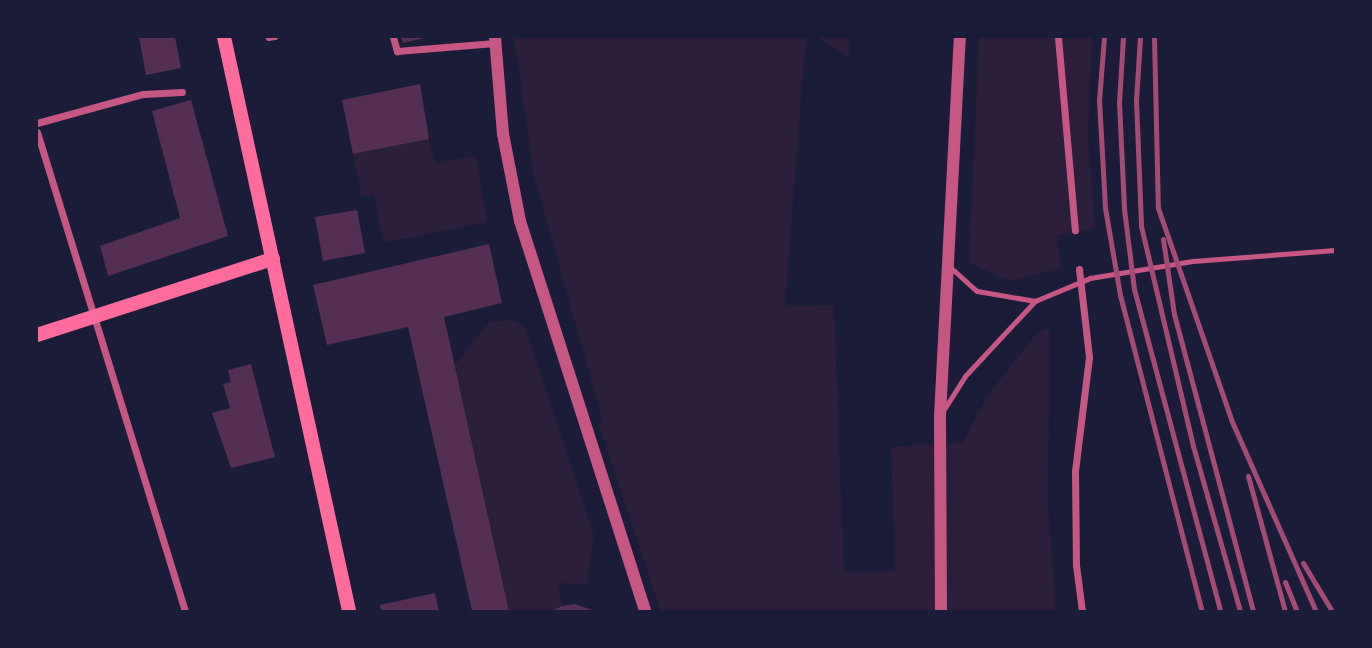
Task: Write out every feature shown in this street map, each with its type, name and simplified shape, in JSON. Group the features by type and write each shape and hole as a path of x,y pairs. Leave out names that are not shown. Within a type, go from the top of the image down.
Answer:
{"main road":[{"path":"224,37 349,611"},
{"path":"37,335 272,259"}],"street":[{"path":"393,37 397,51 495,40 503,134 520,221 645,611"},
{"path":"941,611 940,416 960,37"},
{"path":"1058,37 1075,230"},
{"path":"37,123 143,94 182,92"},
{"path":"37,132 185,611"},
{"path":"1079,269 1089,357 1074,471 1076,565 1082,611"}],"lane":[{"path":"940,416 965,376 1034,301 1090,278 1142,268 1335,250"},
{"path":"948,265 968,284 1004,299 1034,301"}],"shaded area":[{"path":"514,37 806,37 785,306 834,305 844,572 895,571 891,447 963,442 988,395 1036,334 1050,328 1048,502 1056,611 661,611 599,424 603,422 534,176"},
{"path":"817,37 849,37 849,57"},
{"path":"979,37 1092,37 1088,138 1095,228 1057,236 1061,268 1011,281 969,263"},
{"path":"429,139 435,163 476,156 487,222 383,243 374,194 361,196 353,154"},
{"path":"512,320 525,327 594,536 587,584 558,583 562,606 551,611 509,611 455,365 489,322"}],"building":[{"path":"139,37 175,37 181,68 146,75"},
{"path":"401,37 424,37 424,38 403,43"},
{"path":"420,84 429,139 353,154 342,100"},
{"path":"191,100 228,236 108,276 100,246 180,218 152,111"},
{"path":"357,210 365,253 323,261 315,217"},
{"path":"489,244 502,303 444,317 509,611 472,611 408,327 327,345 313,285"},
{"path":"251,364 275,457 231,468 212,413 230,408 223,384 231,382 228,370"},
{"path":"435,593 439,611 381,611 380,605"},
{"path":"575,604 595,611 551,611 562,606"}],"railway":[{"path":"1104,37 1099,100 1105,208 1120,295 1202,611"},
{"path":"1123,37 1119,102 1124,209 1134,289 1220,611"},
{"path":"1140,37 1136,100 1141,226 1193,446 1240,611"},
{"path":"1154,37 1158,208 1233,424 1316,611"},
{"path":"1163,239 1174,314 1253,611"},
{"path":"1248,476 1285,611"},
{"path":"1303,563 1332,611"},
{"path":"1285,582 1297,611"}]}
